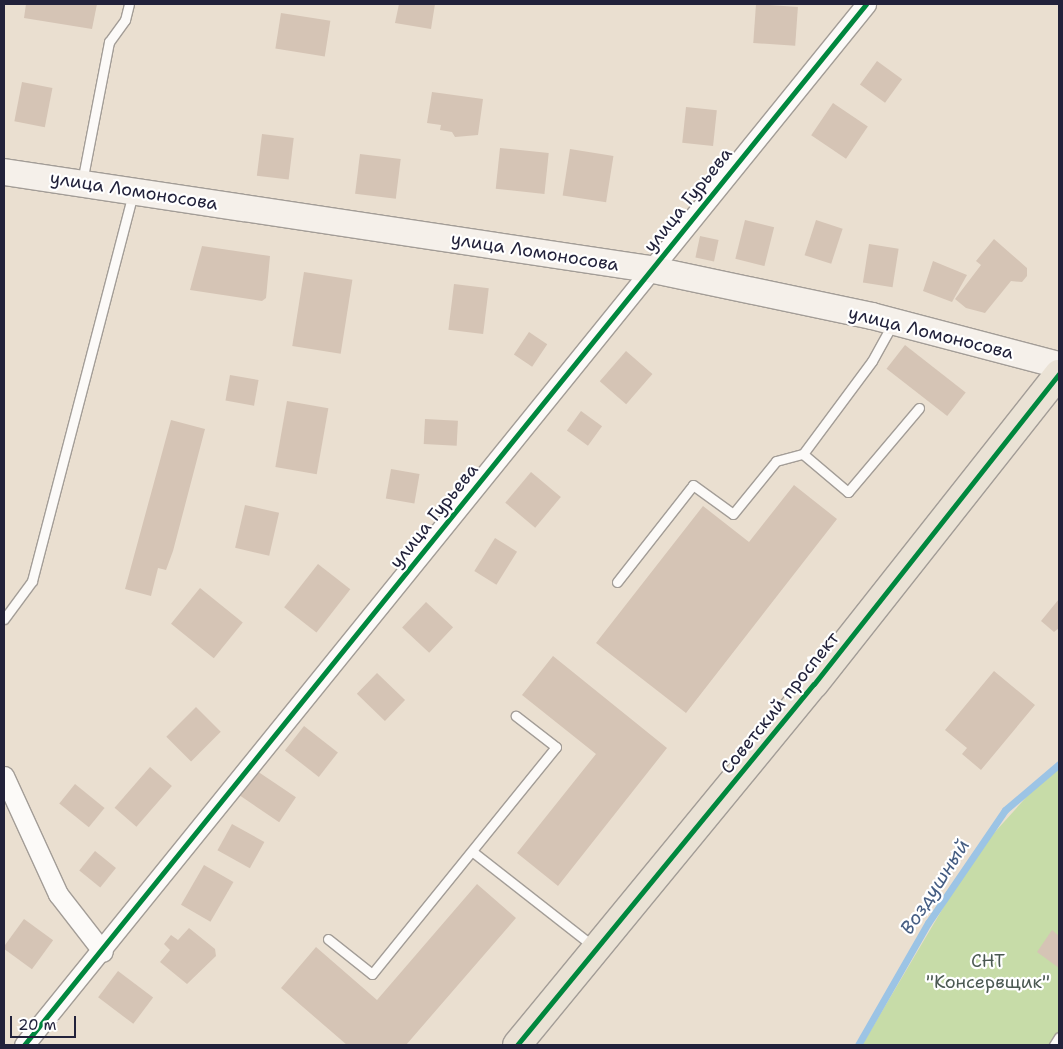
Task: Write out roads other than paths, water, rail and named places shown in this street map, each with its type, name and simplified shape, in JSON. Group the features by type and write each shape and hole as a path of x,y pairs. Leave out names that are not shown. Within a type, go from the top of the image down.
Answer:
{"main road":[{"name":"Советский проспект","path":"517,1045 814,684 1059,374"}],"street":[{"name":"улица Гурьева","path":"24,1045 102,952 649,269 866,4"},
{"name":"улица Ломоносова","path":"4,172 82,182 133,192 649,269 893,322 1059,365"},
{"path":"4,776 58,894 102,952"}],"lane":[{"path":"82,182 109,42 125,20 129,4"},
{"path":"4,619 32,581 133,192"},
{"path":"616,582 693,485 733,514 776,461 803,454 872,361 893,322"},
{"path":"803,454 848,492 919,408"},
{"path":"328,939 372,974 473,852 556,747 516,716"},
{"path":"473,852 596,948"},
{"path":"1054,1045 1059,1037"}],"waterway":[{"name":"Воздушный","path":"858,1045 928,923 1005,810 1059,764"}],"park label":[{"name":"СНТ \"Консервщик\"","path":"988,972"}]}
